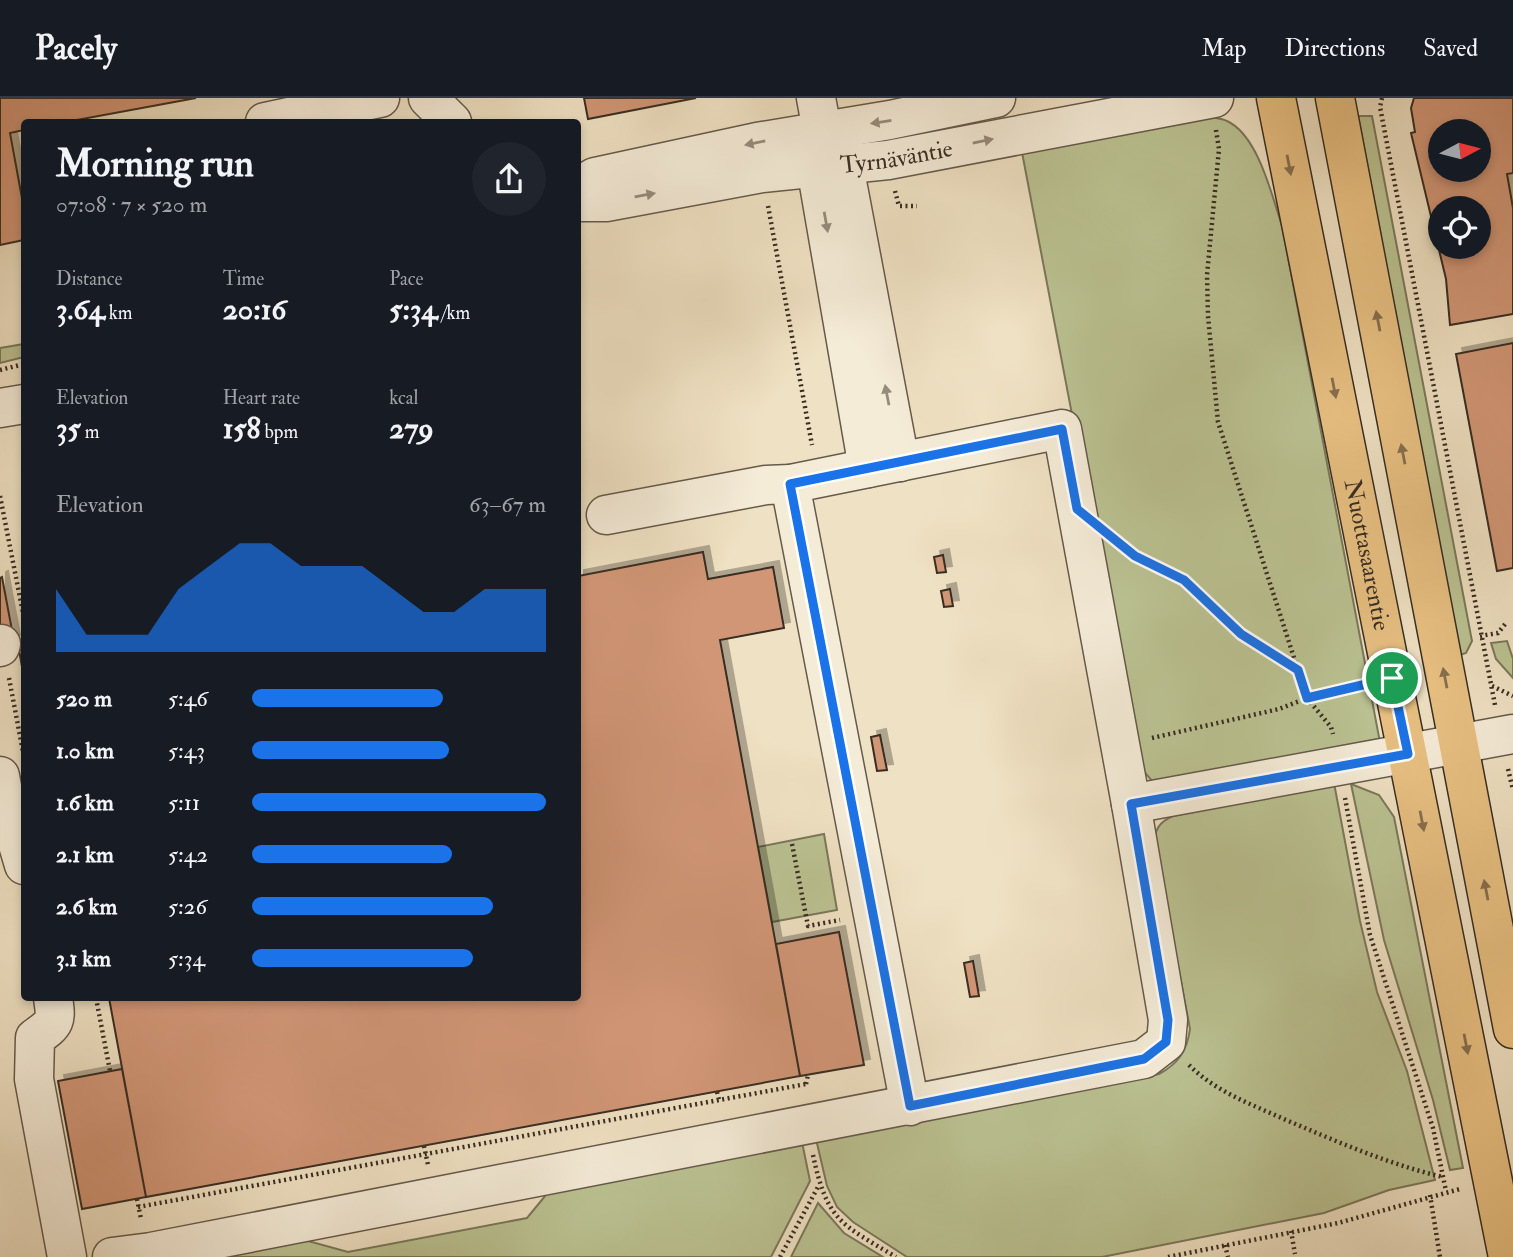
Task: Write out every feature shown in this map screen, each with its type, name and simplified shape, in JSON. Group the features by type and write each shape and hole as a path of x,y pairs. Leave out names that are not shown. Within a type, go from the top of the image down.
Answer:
{"main road":[{"name":"Nuottasaarentie","path":"1276,98 1493,1183 1503,1254"},
{"path":"1335,98 1513,1029"}],"street":[{"path":"279,119 380,98"},
{"path":"428,98 449,119"},
{"name":"Tyrnäväntie","path":"581,185 596,177 825,140 890,120 996,98"},
{"name":"Tyrnäväntie","path":"581,202 606,202 762,173 825,140 887,160 1213,98"},
{"path":"825,140 884,465"},
{"path":"0,408 21,404"},
{"path":"112,1257 164,1249 804,1111 910,1106 1144,1059 1166,1042 1168,1020 1062,429 790,484 766,485 606,514"},
{"path":"790,484 910,1106"},
{"path":"1131,804 1507,735"},
{"path":"0,776 21,855"},
{"path":"54,1001 56,1015 53,1024 35,1038 34,1079 67,1257"}],"path":[{"path":"1213,98 1219,149 1207,275 1218,422 1307,698 1331,727 1370,936 1433,1128 1446,1191"},
{"path":"1382,98 1380,107 1480,636 1491,685 1507,735 1513,790"},
{"path":"0,370 21,365"},
{"path":"0,496 8,645 21,738"},
{"path":"1116,540 1135,556 1184,580 1241,634 1298,670"},
{"path":"1480,636 1498,633 1506,622"},
{"path":"1120,745 1279,709 1307,698 1392,678"},
{"path":"1491,685 1513,696"},
{"path":"792,844 808,926 848,918"},
{"path":"97,1001 110,1071"},
{"path":"1166,1042 1206,1082 1252,1105 1358,1151 1443,1177"},
{"path":"808,1075 804,1111 819,1185 834,1214 844,1226 896,1257"},
{"path":"138,1206 806,1084"},
{"path":"717,1092 719,1100"},
{"path":"1168,1257 1338,1223 1430,1195 1493,1183"},
{"path":"780,1257 819,1185"},
{"path":"1430,1195 1440,1257"},
{"path":"1291,1231 1295,1254"},
{"path":"1225,1245 1228,1257"}],"green space":[{"path":"1206,116 1227,121 1238,128 1247,139 1262,167 1282,226 1379,739 1153,782 1139,766 1021,147"},
{"path":"1358,116 1372,116 1472,641 1466,653 1460,655"},
{"path":"21,344 21,358 0,363 0,348"},
{"path":"1507,641 1513,659 1513,678 1496,659 1491,643"},
{"path":"1334,783 1360,921 1377,992 1407,1071 1435,1180 1389,1190 1324,1213 1102,1257 907,1257 853,1222 837,1207 827,1186 816,1139 1159,1074 1171,1066 1181,1056 1190,1029 1155,845 1158,827 1173,816"},
{"path":"1351,784 1379,795 1394,817 1463,1168 1450,1170 1433,1100 1384,940"},
{"path":"824,834 837,910 772,922 758,847"},
{"path":"802,1142 810,1181 771,1257 207,1257 301,1239 348,1252 527,1218 550,1190"},
{"path":"818,1203 844,1233 883,1257 791,1257"}],"building":[{"path":"0,98 196,98 82,119 21,119 21,131 10,133 21,193 21,241 0,245"},
{"path":"584,98 696,98 588,119"},
{"path":"1414,98 1513,98 1513,173 1507,174 1513,208 1513,314 1450,325 1446,279 1441,259 1491,259 1491,196 1428,196 1428,204 1411,133 1415,132 1411,108"},
{"path":"1513,343 1513,568 1497,571 1456,354"},
{"path":"703,552 708,579 773,567 784,628 720,640 800,1076 146,1197 110,1001 581,1001 581,575"},
{"path":"943,555 946,572 937,573 934,557"},
{"path":"2,577 14,641 0,644 0,578"},
{"path":"950,589 953,606 944,607 941,591"},
{"path":"880,735 887,770 877,771 871,737"},
{"path":"839,932 864,1065 800,1076 776,944"},
{"path":"973,961 979,996 970,997 964,963"},
{"path":"122,1069 146,1197 82,1209 58,1081"}],"route":[{"path":"1062,429 1077,509 1135,556 1184,580 1241,634 1298,670 1307,698 1392,678 1408,754 1131,804 1168,1020 1166,1042 1144,1059 910,1106 790,484 1062,429"}]}
